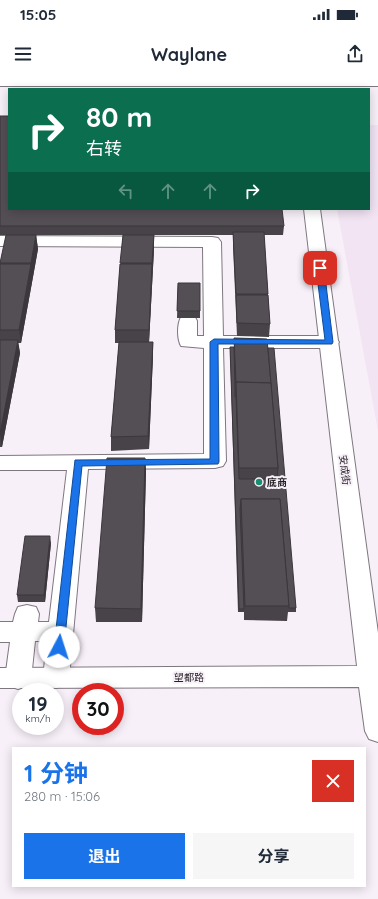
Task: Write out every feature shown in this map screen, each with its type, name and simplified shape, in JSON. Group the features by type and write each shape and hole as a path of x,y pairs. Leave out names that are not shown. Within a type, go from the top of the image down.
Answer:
{"street":[{"path":"0,82 296,84 378,82"},
{"name":"安成街","path":"312,210 374,676 378,731"},
{"path":"0,241 212,242 215,462 0,463"},
{"path":"188,321 188,342 329,342"},
{"path":"56,678 78,463"},
{"path":"0,632 26,623 60,631"},
{"path":"9,678 26,623"},
{"name":"望都路","path":"9,678 374,676"}],"shaded area":[{"path":"370,125 378,125 378,431 337,210 370,210"}],"building":[{"path":"0,116 8,116 8,210 282,210 284,226 0,226"},
{"path":"233,232 264,232 268,294 236,294"},
{"path":"6,235 36,235 31,263 0,263"},
{"path":"123,235 154,235 152,263 120,263"},
{"path":"0,264 31,264 19,330 0,330"},
{"path":"120,264 152,264 149,330 115,330"},
{"path":"178,283 200,283 200,311 177,311"},
{"path":"236,295 268,295 270,324 237,323"},
{"path":"234,338 267,339 271,383 236,383"},
{"path":"0,340 18,340 0,434"},
{"path":"119,342 153,342 148,436 111,437"},
{"path":"230,347 234,347 239,479 277,479 278,468 268,348 274,348 296,608 289,608 280,499 241,499 240,509 244,609 239,609"},
{"path":"236,382 271,383 278,468 239,468"},
{"path":"107,458 145,458 141,609 95,608"},
{"path":"241,499 280,499 289,606 245,606"},
{"path":"25,536 50,536 44,595 17,595"}],"place":[{"name":"底商","path":"259,482"}],"route":[{"path":"59,647 78,463 215,462 214,342 329,342 320,268"}]}
